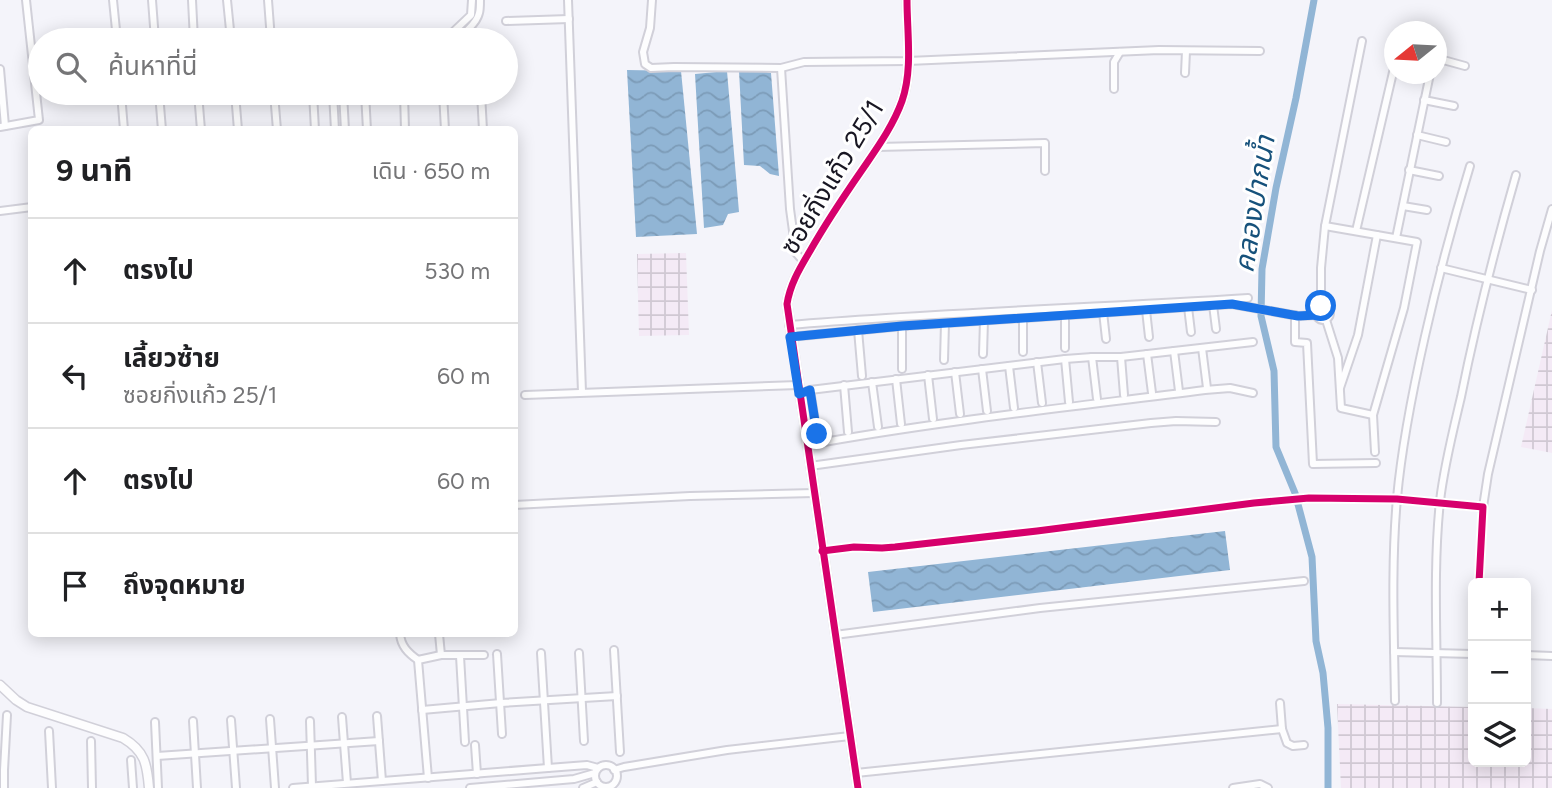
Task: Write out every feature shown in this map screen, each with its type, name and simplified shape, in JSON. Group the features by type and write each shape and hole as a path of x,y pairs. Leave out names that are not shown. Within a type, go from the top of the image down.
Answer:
{"street":[{"path":"26,0 29,28"},
{"path":"113,0 116,28"},
{"path":"152,0 154,28"},
{"path":"192,0 193,28"},
{"path":"228,0 230,28"},
{"path":"268,0 270,28"},
{"path":"568,0 582,392"},
{"path":"652,0 650,28 643,52 645,64 649,68 781,68 804,62 908,61 1120,52 1260,51"},
{"name":"ซอยกิ่งแก้ว 25/1","path":"858,788 786,303 788,291 804,262 833,212 886,135 903,98 908,61 907,0"},
{"path":"458,28 471,15 476,1"},
{"path":"468,28 480,10 476,1"},
{"path":"506,21 569,19"},
{"path":"1317,315 1321,306 1325,226 1362,41"},
{"path":"1185,73 1186,51"},
{"path":"1114,89 1114,62 1120,52"},
{"path":"1447,61 1465,66"},
{"path":"781,68 790,209 796,253 804,262"},
{"path":"0,69 2,126 39,120"},
{"path":"1356,231 1391,84"},
{"path":"1396,238 1428,84"},
{"path":"1424,100 1454,106"},
{"path":"37,105 42,126"},
{"path":"122,105 124,126"},
{"path":"160,105 162,126"},
{"path":"199,105 201,126"},
{"path":"236,105 238,126"},
{"path":"275,105 277,126"},
{"path":"314,105 315,126"},
{"path":"334,105 335,126"},
{"path":"344,105 345,126"},
{"path":"366,105 367,126"},
{"path":"404,105 405,126"},
{"path":"444,105 445,126"},
{"path":"482,105 483,126"},
{"path":"1417,135 1446,142"},
{"path":"877,147 1045,143 1045,170"},
{"path":"1395,701 1394,553 1397,499 1408,415 1441,268 1470,166"},
{"path":"1409,170 1439,176"},
{"path":"1437,703 1436,571 1444,473 1470,349 1516,175"},
{"path":"1403,206 1427,210"},
{"path":"0,211 28,207"},
{"path":"1479,578 1483,507 1491,461 1552,209"},
{"path":"1325,226 1417,242 1404,308 1373,415 1375,452"},
{"path":"1340,388 1358,335 1377,235"},
{"path":"1441,268 1532,290"},
{"path":"789,325 1248,298"},
{"path":"790,337 902,326 1232,304 1296,315 1317,315 1326,320"},
{"path":"1213,305 1216,329"},
{"path":"1188,306 1191,332"},
{"path":"1321,306 1330,310 1330,316 1326,320"},
{"path":"1146,310 1149,337"},
{"path":"1103,312 1106,339"},
{"path":"1065,315 1065,348"},
{"path":"1296,315 1295,342 1307,343 1313,464 1376,463"},
{"path":"1023,318 1023,352"},
{"path":"983,354 984,320"},
{"path":"1326,320 1338,358 1341,408 1373,415"},
{"path":"944,360 945,323"},
{"path":"902,326 902,369"},
{"path":"858,330 862,376"},
{"path":"525,395 810,390 1037,362 1121,357 1253,342"},
{"path":"1202,348 1207,388"},
{"path":"1174,351 1179,391"},
{"path":"1147,354 1152,393"},
{"path":"1092,357 1097,399"},
{"path":"1121,357 1124,395"},
{"path":"1065,359 1069,402"},
{"path":"1037,362 1042,403"},
{"path":"1009,366 1014,408"},
{"path":"982,369 987,411"},
{"path":"954,372 960,414"},
{"path":"928,375 933,419"},
{"path":"896,379 901,424"},
{"path":"872,382 878,427"},
{"path":"844,385 848,432"},
{"path":"807,445 954,421 1205,390 1230,388 1253,393"},
{"path":"810,390 817,434"},
{"path":"810,466 1151,423 1216,422"},
{"path":"518,505 814,493"},
{"path":"822,551 854,547 882,548 1309,498 1397,499 1483,507"},
{"path":"835,635 1040,608 1304,581"},
{"path":"401,637 407,652 418,660 440,655 484,654"},
{"path":"439,637 440,655"},
{"path":"614,650 620,752"},
{"path":"1394,652 1468,654"},
{"path":"541,653 548,768"},
{"path":"579,653 584,741"},
{"path":"497,654 502,734"},
{"path":"1531,655 1552,656"},
{"path":"460,656 465,741"},
{"path":"418,660 428,778"},
{"path":"0,685 27,707 132,743 145,761 149,788"},
{"path":"422,710 617,696"},
{"path":"1280,703 1285,740 1290,745 1304,745"},
{"path":"4,788 2,769 7,715"},
{"path":"377,716 382,781"},
{"path":"342,717 347,783"},
{"path":"270,719 275,788"},
{"path":"231,720 236,788"},
{"path":"193,721 197,788"},
{"path":"310,721 312,786"},
{"path":"155,722 158,788"},
{"path":"856,773 1282,729"},
{"path":"49,731 52,788"},
{"path":"614,770 727,750 850,736"},
{"path":"91,741 92,788"},
{"path":"157,756 379,741"},
{"path":"475,745 477,774"},
{"path":"131,760 133,788"},
{"path":"293,788 587,765 597,771"},
{"path":"470,788 554,784 597,771 606,765 614,770 616,779 612,785 605,787 597,782"},
{"path":"597,771 597,782"},
{"path":"583,788 597,782"},
{"path":"1234,788 1261,784 1268,788"}],"shaded area":[{"path":"686,253 689,335 639,336 637,254"},
{"path":"1552,310 1552,453 1521,447"},
{"path":"1337,704 1468,707 1468,767 1531,767 1531,708 1552,709 1552,788 1341,788"}],"water":[{"path":"753,69 771,73 779,176 770,174 760,166 744,165 739,71"},
{"path":"627,70 681,71 697,234 636,237"},
{"path":"727,71 739,212 728,214 723,225 704,228 695,74"},
{"path":"1225,531 1230,570 873,612 868,572"}],"waterway":[{"name":"คลองปากน้ำ","path":"1314,0 1262,269 1261,316 1274,371 1276,447 1295,493 1312,557 1316,641 1323,673 1328,728 1328,788"}],"cycle path":[{"path":"858,788 787,304 793,283 803,264 884,137 902,101 908,64 907,0"},
{"path":"822,551 854,547 895,547 1309,498 1397,499 1483,507 1479,578"}],"route":[{"path":"817,434 810,390 799,394 790,337 902,326 1232,304 1298,316 1317,315 1321,306"}]}
